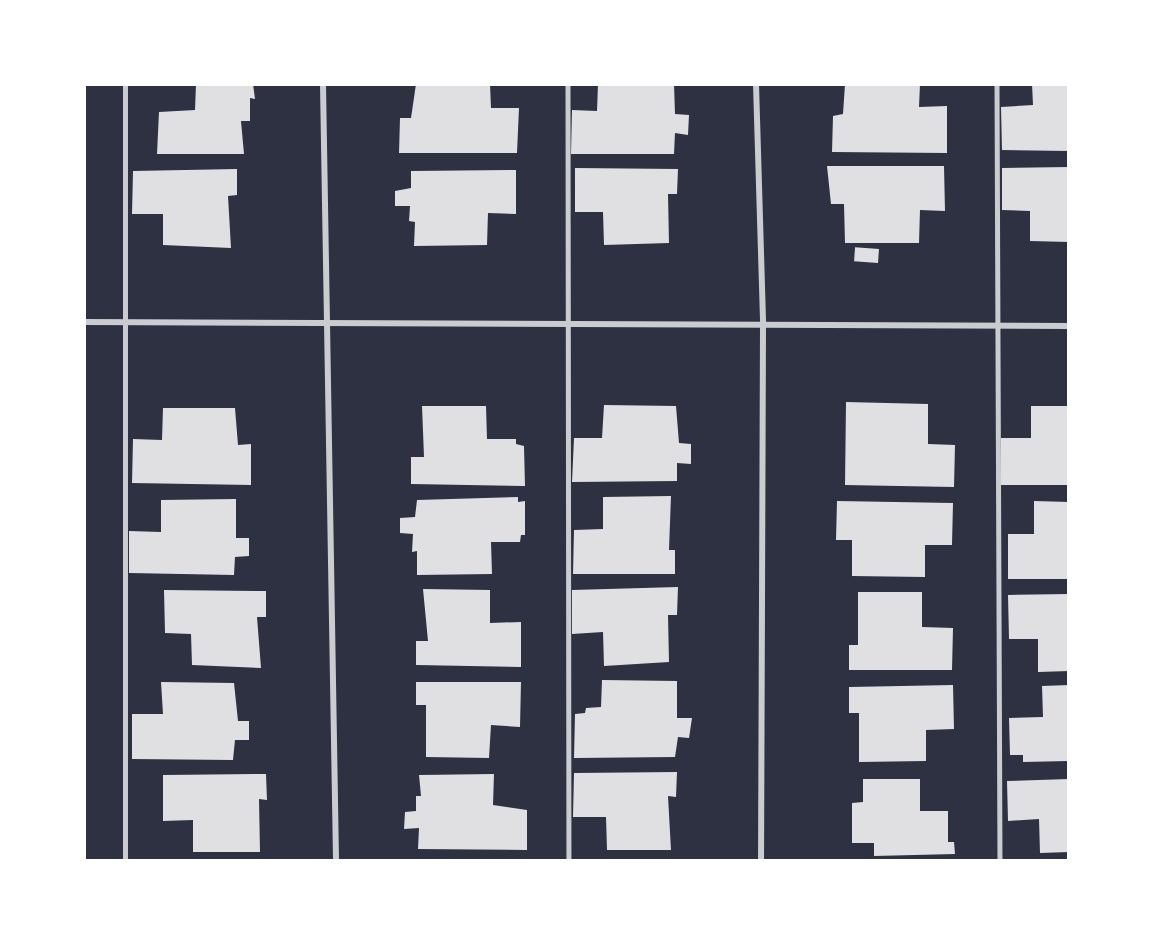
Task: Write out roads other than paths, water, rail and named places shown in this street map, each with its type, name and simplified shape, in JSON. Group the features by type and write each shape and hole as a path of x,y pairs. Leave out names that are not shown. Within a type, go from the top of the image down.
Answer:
{"street":[{"path":"323,84 336,861"},
{"path":"756,84 763,327 761,861"},
{"path":"84,322 327,321 763,327 1069,326"}],"lane":[{"path":"125,84 127,322 125,861"},
{"path":"568,84 569,861"},
{"path":"997,84 1000,861"}]}
